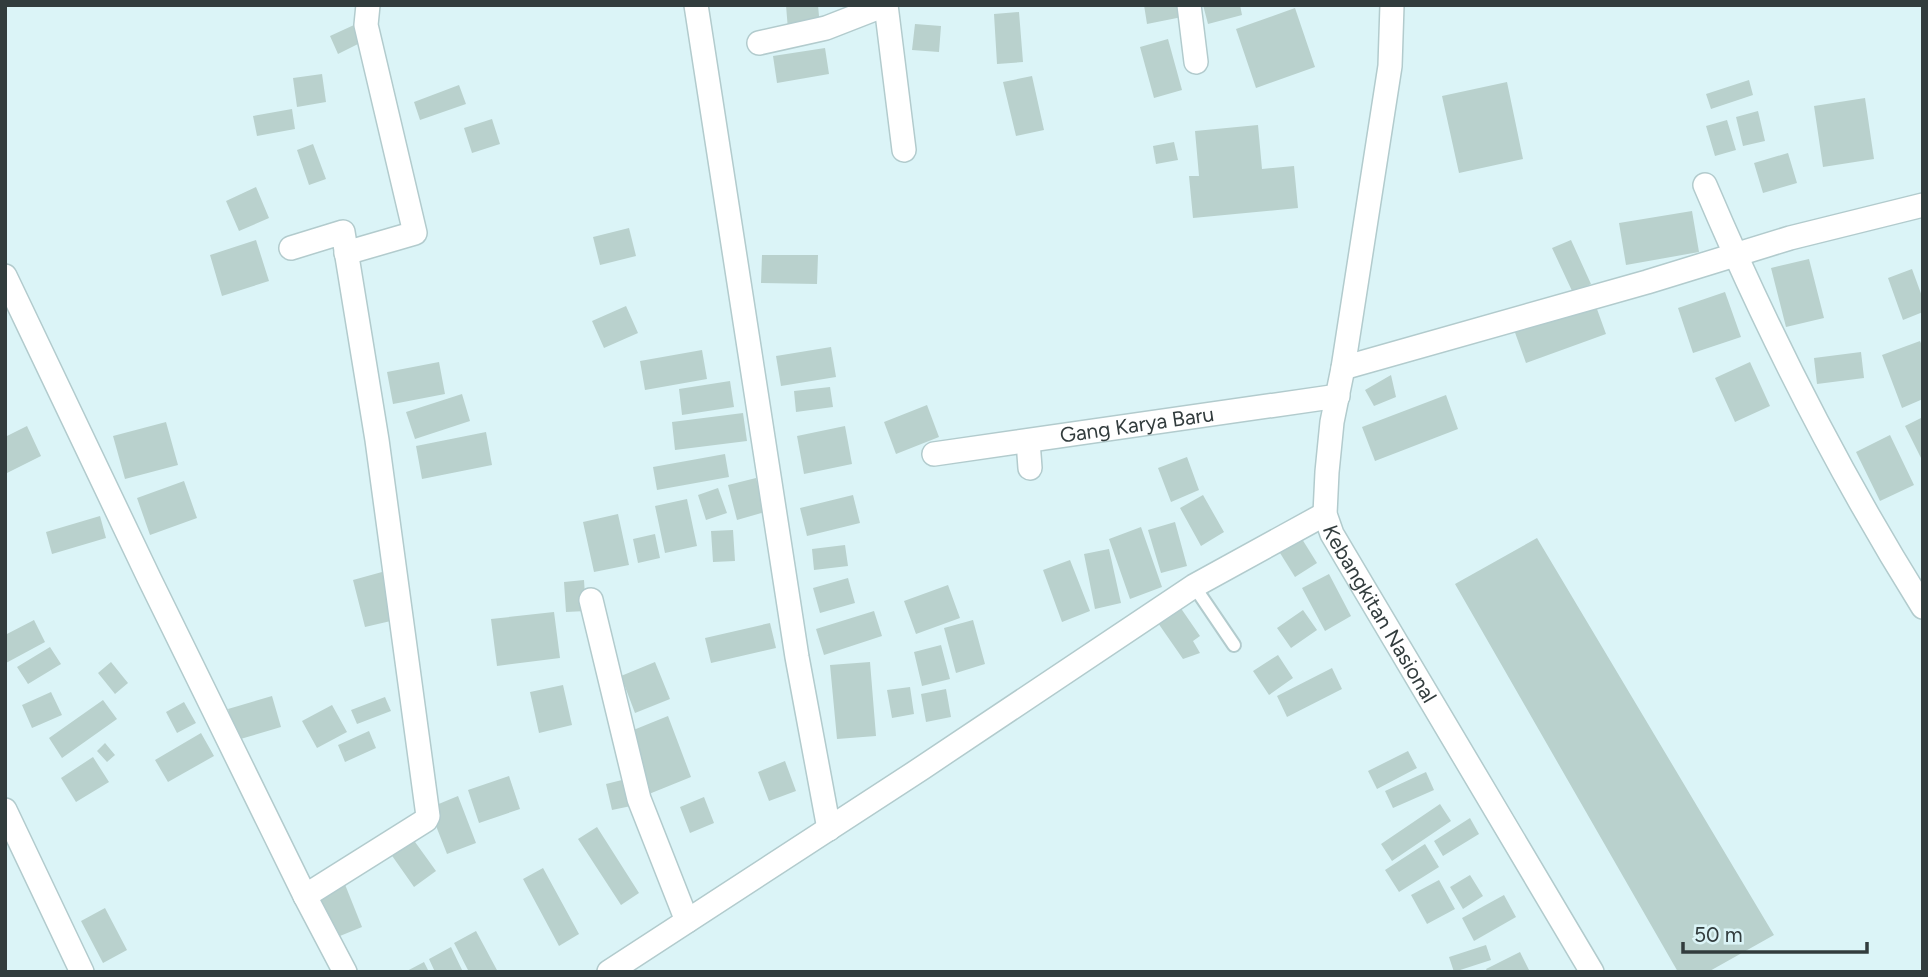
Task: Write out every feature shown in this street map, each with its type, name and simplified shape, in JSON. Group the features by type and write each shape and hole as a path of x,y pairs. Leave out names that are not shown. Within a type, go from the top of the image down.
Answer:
{"street":[{"path":"346,253 415,233 366,25 368,5"},
{"path":"696,5 797,657 829,828"},
{"path":"759,43 826,28 886,5 904,150"},
{"path":"1189,5 1195,62"},
{"name":"Kebangkitan Nasional","path":"1392,5 1390,66 1328,460 1325,514 1332,534 1592,972"},
{"path":"1705,185 1735,255 1791,371 1870,520 1923,607"},
{"path":"1343,368 1647,282 1790,238 1923,205"},
{"path":"291,248 343,232 377,440 428,816 426,820 305,896"},
{"path":"5,276 149,579 345,972"},
{"name":"Gang Karya Baru","path":"934,454 1338,396"},
{"path":"1028,440 1030,468"},
{"path":"609,972 1194,586 1325,514"},
{"path":"591,600 639,799 687,921"},
{"path":"5,810 82,972"}],"lane":[{"path":"1194,586 1234,645"}],"building":[{"path":"786,5 818,5 820,27 788,30"},
{"path":"1144,5 1185,5 1187,16 1147,24"},
{"path":"1203,5 1240,5 1242,15 1208,24"},
{"path":"1295,8 1315,67 1256,88 1236,29"},
{"path":"1019,12 1023,62 997,64 994,14"},
{"path":"915,24 941,26 939,52 912,50"},
{"path":"354,25 362,42 338,54 330,36"},
{"path":"1168,39 1182,90 1154,98 1140,47"},
{"path":"825,48 829,74 777,83 773,56"},
{"path":"322,74 326,102 297,107 293,78"},
{"path":"1032,76 1044,130 1016,136 1003,82"},
{"path":"1749,80 1753,95 1711,109 1706,94"},
{"path":"1507,82 1523,159 1459,173 1442,96"},
{"path":"459,85 466,104 420,120 414,102"},
{"path":"1865,98 1874,159 1823,167 1814,106"},
{"path":"292,109 295,129 257,136 253,116"},
{"path":"1758,111 1765,141 1743,146 1736,117"},
{"path":"492,119 500,144 472,153 464,128"},
{"path":"1727,120 1736,150 1715,156 1706,126"},
{"path":"1258,125 1262,169 1294,166 1298,208 1193,218 1189,176 1199,176 1195,131"},
{"path":"1174,142 1178,160 1156,164 1153,146"},
{"path":"313,144 326,179 309,185 297,150"},
{"path":"1788,153 1797,183 1763,193 1754,163"},
{"path":"256,187 269,218 239,231 226,201"},
{"path":"1692,211 1699,252 1626,265 1619,223"},
{"path":"629,228 636,256 600,265 593,237"},
{"path":"256,240 269,281 222,296 210,255"},
{"path":"1571,240 1591,284 1573,293 1552,248"},
{"path":"762,255 818,255 817,284 761,283"},
{"path":"1809,259 1824,318 1786,327 1771,268"},
{"path":"1912,269 1923,299 1923,312 1903,320 1888,278"},
{"path":"1725,292 1741,337 1693,353 1678,308"},
{"path":"1593,298 1606,334 1526,363 1513,327"},
{"path":"626,306 638,333 604,348 592,321"},
{"path":"1920,341 1923,348 1923,399 1902,408 1882,355"},
{"path":"831,347 836,377 781,386 776,356"},
{"path":"702,350 707,379 645,390 640,361"},
{"path":"1861,352 1864,378 1817,384 1814,358"},
{"path":"439,362 445,394 393,404 387,372"},
{"path":"1750,362 1770,406 1735,422 1715,378"},
{"path":"1391,375 1396,397 1374,406 1365,390"},
{"path":"730,381 734,407 682,415 679,389"},
{"path":"830,387 833,407 796,412 794,391"},
{"path":"462,394 470,421 415,439 406,412"},
{"path":"1446,395 1458,429 1375,461 1362,427"},
{"path":"927,405 939,437 896,454 884,422"},
{"path":"743,413 747,441 675,450 672,422"},
{"path":"1923,417 1923,462 1905,426"},
{"path":"166,422 178,465 125,479 113,436"},
{"path":"27,426 41,456 5,474 5,437"},
{"path":"845,426 852,464 804,474 797,436"},
{"path":"486,432 492,465 422,479 416,446"},
{"path":"1890,435 1914,485 1880,501 1856,452"},
{"path":"725,454 729,477 657,490 653,467"},
{"path":"1187,457 1199,490 1171,502 1158,468"},
{"path":"756,478 765,512 737,520 728,485"},
{"path":"184,481 197,518 150,535 137,498"},
{"path":"718,488 727,513 706,520 698,495"},
{"path":"853,495 860,523 807,536 800,508"},
{"path":"1203,495 1224,532 1201,546 1180,508"},
{"path":"687,499 697,546 665,553 655,506"},
{"path":"618,514 629,565 594,572 583,522"},
{"path":"100,516 106,538 52,554 46,532"},
{"path":"1175,522 1187,566 1161,573 1148,530"},
{"path":"1141,527 1162,587 1130,599 1109,539"},
{"path":"733,530 735,561 713,562 711,531"},
{"path":"655,534 660,558 638,563 633,539"},
{"path":"1537,538 1774,935 1708,972 1678,972 1455,584"},
{"path":"1302,539 1317,563 1295,577 1280,553"},
{"path":"845,545 848,566 814,570 812,549"},
{"path":"1109,549 1121,603 1095,609 1084,554"},
{"path":"1070,560 1090,611 1062,622 1043,570"},
{"path":"382,572 395,620 365,627 353,580"},
{"path":"1329,574 1351,616 1325,631 1302,588"},
{"path":"848,578 855,603 820,613 813,588"},
{"path":"584,580 586,611 566,612 564,582"},
{"path":"948,585 960,618 916,634 904,601"},
{"path":"1180,607 1200,636 1193,641 1200,653 1183,659 1158,623"},
{"path":"1303,610 1317,630 1291,648 1277,628"},
{"path":"874,611 882,636 824,655 816,629"},
{"path":"554,612 560,658 497,666 491,619"},
{"path":"34,620 45,642 6,663 5,635"},
{"path":"973,620 985,664 956,673 944,628"},
{"path":"770,623 776,648 711,663 705,638"},
{"path":"941,645 950,679 922,686 914,652"},
{"path":"50,647 61,664 28,684 17,667"},
{"path":"1278,655 1293,678 1269,695 1253,671"},
{"path":"111,662 128,683 115,694 98,673"},
{"path":"655,662 670,699 635,713 621,676"},
{"path":"870,662 876,736 837,739 830,665"},
{"path":"1332,668 1342,689 1287,717 1277,696"},
{"path":"563,685 572,725 539,733 530,692"},
{"path":"910,687 914,714 892,718 887,690"},
{"path":"946,689 951,717 926,722 921,694"},
{"path":"51,692 62,715 32,728 22,705"},
{"path":"272,696 281,727 237,740 228,709"},
{"path":"385,697 391,711 357,724 351,710"},
{"path":"103,700 117,719 62,758 49,738"},
{"path":"184,702 196,723 177,733 166,712"},
{"path":"332,705 347,732 317,748 302,721"},
{"path":"668,716 691,777 649,794 626,733"},
{"path":"369,731 376,748 345,762 338,745"},
{"path":"201,733 214,756 168,782 155,760"},
{"path":"105,743 115,755 107,762 97,751"},
{"path":"1408,751 1417,768 1377,789 1368,771"},
{"path":"93,757 109,782 76,802 61,778"},
{"path":"785,761 796,791 769,801 758,772"},
{"path":"1426,772 1434,790 1393,808 1385,791"},
{"path":"509,776 520,809 479,823 468,790"},
{"path":"626,779 631,806 612,810 606,784"},
{"path":"458,796 476,843 447,854 429,808"},
{"path":"704,797 714,823 690,833 680,807"},
{"path":"1440,804 1451,821 1392,861 1381,844"},
{"path":"1470,818 1479,834 1443,856 1434,841"},
{"path":"597,827 639,893 621,905 578,839"},
{"path":"410,835 436,871 414,887 388,850"},
{"path":"1425,844 1439,867 1399,892 1385,870"},
{"path":"543,868 579,934 559,946 523,879"},
{"path":"1470,875 1483,896 1463,909 1450,887"},
{"path":"1439,880 1455,909 1427,924 1411,895"},
{"path":"344,882 362,927 335,938 318,892"},
{"path":"1504,895 1516,917 1474,941 1462,918"},
{"path":"105,908 127,950 103,963 81,921"},
{"path":"476,931 498,972 469,972 454,943"},
{"path":"1486,945 1491,960 1454,972 1449,957"},
{"path":"451,947 463,972 435,972 429,959"},
{"path":"1520,952 1530,972 1488,972 1486,969"},
{"path":"424,962 429,972 405,972"}]}
